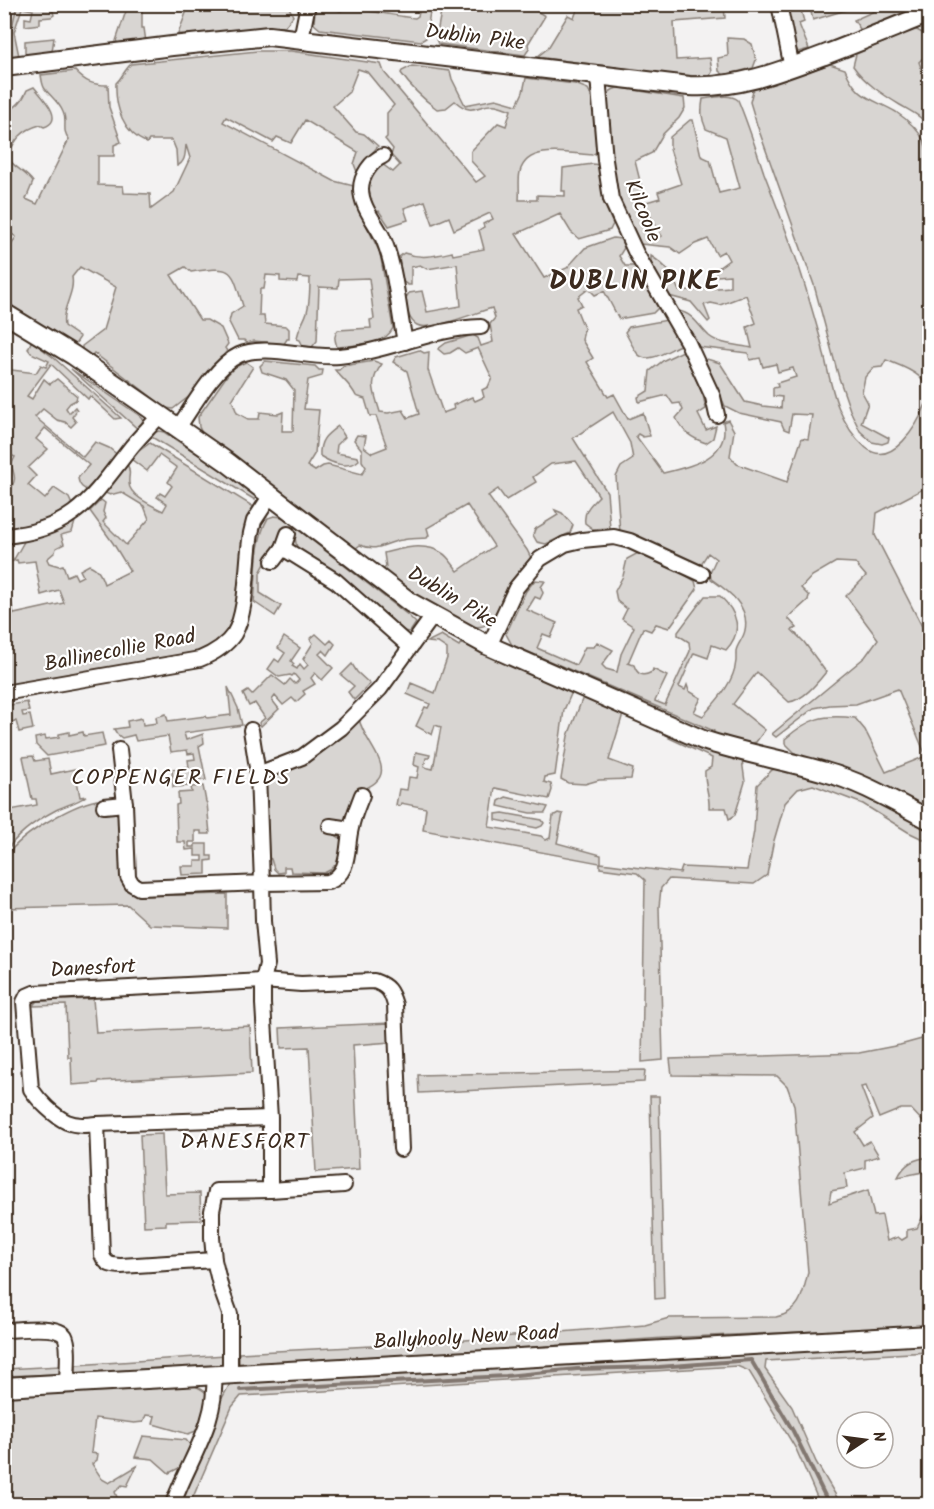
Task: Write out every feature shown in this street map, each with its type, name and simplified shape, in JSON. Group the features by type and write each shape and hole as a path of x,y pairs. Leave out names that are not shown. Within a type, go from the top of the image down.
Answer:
{"street":[{"path":"301,39 308,4"},
{"path":"780,4 792,68"},
{"name":"Dublin Pike","path":"4,67 269,36 598,76 717,87 792,68 930,13"},
{"name":"Kilcoole","path":"598,76 605,160 611,199 636,253 688,344 713,397 717,415"},
{"path":"383,156 375,160 368,169 361,189 363,202 388,251 405,342"},
{"name":"Dublin Pike","path":"4,314 60,347 160,415 271,495 363,568 433,616 489,646 704,740 825,772 861,784 930,820"},
{"path":"178,428 216,375 231,359 240,355 269,352 337,357 366,352 450,330 481,327"},
{"path":"4,536 37,532 54,526 75,512 98,492 130,448 160,415"},
{"name":"Ballinecollie Road","path":"4,693 200,659 217,650 233,635 241,616 251,533 258,514 271,495"},
{"path":"273,561 283,548 288,534"},
{"path":"489,646 516,588 540,560 565,544 614,537 630,541 702,574"},
{"path":"283,548 336,581 409,646"},
{"path":"258,774 302,758 340,729 380,689 433,616"},
{"path":"251,730 258,774 263,921 267,963 263,981 270,1118 270,1190"},
{"path":"119,750 125,804 128,877 132,884 139,888 335,880 345,866 350,829 362,795"},
{"path":"104,806 125,804"},
{"path":"330,826 350,829"},
{"name":"Danesfort","path":"270,1118 80,1125 65,1122 36,1097 31,1089 24,1002 27,996 34,993 263,981 301,984 374,981 390,990 395,1005 401,1149"},
{"path":"97,1124 102,1255 105,1263 121,1266 214,1260"},
{"path":"172,1504 211,1416 214,1396 222,1374 231,1314 221,1289 214,1260 212,1211 216,1191 344,1185"},
{"path":"4,1330 58,1330 65,1336 67,1345 68,1384"},
{"name":"Ballyhooly New Road","path":"4,1387 930,1335"}],"shaded area":[{"path":"17,5 51,5 54,15 40,18 40,24 25,26 25,18 31,19 33,10 22,8 14,32 19,56 5,58"},
{"path":"128,5 154,5 142,6 142,28 144,28 146,42 120,46 116,41"},
{"path":"189,5 288,5 293,16 285,26 219,33 178,34"},
{"path":"325,5 340,11 365,11 415,18 418,16 421,5 431,5 426,38 421,41 320,29 314,24 315,9"},
{"path":"527,5 545,16 528,44 529,49 525,55 438,44 436,39 442,6"},
{"path":"579,5 724,5 725,18 674,22 676,60 710,58 712,72 709,77 669,74 537,57 548,48 568,15 574,18"},
{"path":"785,5 862,5 813,20 810,8 801,10 804,22 799,24 809,49 798,52 792,41"},
{"path":"888,5 929,5 862,32 854,20"},
{"path":"915,29 926,35 928,53 919,62 929,91 929,127 920,117 874,88 853,66 856,54"},
{"path":"54,38 52,51 25,55 25,41"},
{"path":"727,38 744,39 752,44 756,60 753,68 724,75 719,71 718,58 728,56"},
{"path":"257,51 291,51 381,64 384,72 476,182 485,176 471,161 471,151 498,123 506,126 511,110 496,105 467,109 455,101 446,108 437,109 413,88 401,73 402,71 412,66 450,71 465,105 496,99 517,105 526,78 575,84 588,89 593,100 597,152 592,155 551,152 531,157 524,163 520,172 519,200 537,200 537,195 565,196 565,191 562,191 563,168 599,165 603,201 613,224 610,230 579,239 571,232 560,214 516,234 544,278 567,268 585,248 613,238 621,239 624,248 619,256 625,266 635,266 658,308 653,313 619,319 604,291 595,295 587,290 578,297 582,305 576,308 584,328 582,340 593,358 587,362 608,397 614,394 628,419 643,413 650,436 643,437 638,434 636,436 663,473 706,459 721,444 724,434 723,422 728,420 734,431 730,456 737,464 787,482 802,438 808,439 812,415 792,414 789,431 784,429 781,422 739,413 725,406 705,361 707,359 720,363 745,402 781,408 782,397 773,396 773,388 778,387 777,383 796,377 793,368 778,372 776,364 763,367 760,358 750,360 748,353 698,347 678,313 679,311 692,318 713,339 752,348 747,327 756,323 746,295 720,305 711,303 704,305 710,320 708,322 691,302 669,296 651,264 651,256 668,271 679,291 730,287 730,275 717,276 714,271 729,260 724,251 717,255 708,239 680,254 670,247 640,244 624,214 614,180 606,109 610,91 621,88 684,98 685,108 679,118 663,134 652,153 635,161 643,193 632,199 651,239 662,236 643,203 660,198 658,192 681,184 670,149 670,137 690,120 693,120 701,156 710,160 719,193 740,188 726,137 706,129 702,110 703,99 726,96 738,100 808,294 835,399 847,426 866,448 876,453 885,453 894,449 910,432 926,404 926,386 917,374 886,360 882,367 873,368 865,377 862,392 868,403 861,423 889,438 888,442 882,444 872,442 860,431 839,378 814,285 750,102 753,90 830,64 845,69 860,92 896,112 916,129 927,151 930,179 930,251 926,254 930,271 929,486 877,513 875,535 929,640 929,812 832,766 797,755 785,743 785,739 802,726 817,719 855,718 865,730 886,772 926,756 898,689 856,704 814,708 776,737 772,734 865,657 878,639 846,596 866,576 855,563 836,562 812,576 801,588 809,596 808,600 788,618 797,628 792,630 826,672 805,695 789,702 757,672 733,704 765,730 756,742 747,745 713,736 714,731 512,645 506,634 526,591 535,580 545,581 541,587 543,593 540,599 535,597 527,610 557,623 551,637 543,634 537,648 576,665 585,647 594,647 597,642 613,650 602,665 606,669 617,672 621,654 634,627 622,619 627,609 617,601 615,591 623,576 627,559 640,552 669,565 695,581 697,589 669,628 656,624 651,631 643,628 628,663 634,665 643,675 649,674 653,669 667,676 655,701 665,705 690,651 689,642 678,635 678,632 705,596 720,596 726,602 736,622 735,636 726,650 712,645 708,658 694,653 679,687 685,690 687,685 689,691 701,698 694,712 703,716 724,691 732,677 736,651 744,633 746,621 741,606 736,600 711,579 710,572 716,559 708,553 701,564 696,566 620,533 616,477 621,467 633,459 630,443 613,412 573,438 607,492 610,528 593,529 585,523 586,511 599,496 576,461 551,464 533,477 536,482 506,500 498,489 488,496 531,558 510,583 492,619 479,627 466,625 434,609 381,571 386,567 384,553 398,549 421,547 435,550 446,556 458,571 494,546 467,505 427,528 429,535 427,538 405,539 372,548 360,545 356,548 203,435 198,417 228,374 235,367 246,362 253,367 232,400 237,413 248,419 259,419 260,412 278,414 283,412 282,431 293,431 294,390 286,380 262,372 260,366 265,361 315,366 323,370 322,376 308,380 304,409 319,410 315,453 307,466 315,471 328,465 362,474 366,467 362,461 362,450 354,440 357,435 366,436 364,447 372,453 387,447 376,416 370,416 365,399 356,396 335,370 343,366 374,361 382,364 373,387 380,412 403,410 408,418 419,414 407,371 393,362 396,357 419,350 424,353 429,352 428,370 443,413 454,409 453,405 472,397 475,401 484,397 482,390 488,387 492,378 478,348 465,353 458,348 444,354 438,349 446,343 473,335 478,338 481,346 493,342 490,324 495,318 492,308 442,324 417,325 407,310 405,299 409,293 422,291 427,312 461,306 457,264 427,269 420,265 411,267 411,285 408,285 402,281 399,257 404,253 433,256 452,252 453,255 484,249 479,230 484,227 483,224 493,219 490,213 454,230 449,217 433,224 425,201 404,208 408,220 389,226 379,211 376,213 369,193 372,176 382,164 393,172 400,165 391,155 393,149 385,139 387,137 387,113 394,105 367,72 358,69 349,92 333,106 356,132 364,134 378,146 357,172 354,164 358,152 305,120 291,143 277,137 273,142 226,117 223,122 334,181 354,186 357,206 380,253 393,328 383,338 369,343 337,347 335,336 338,330 371,328 370,320 374,319 369,278 339,279 338,288 319,287 317,341 312,347 303,346 297,339 308,308 310,278 298,277 297,282 280,281 280,276 266,275 264,289 260,289 259,316 264,316 265,324 286,326 289,329 289,339 284,344 254,341 247,343 244,340 238,340 229,322 231,314 243,306 236,283 229,272 216,269 191,272 185,267 171,275 200,320 207,320 221,328 228,344 225,348 227,351 191,395 173,409 166,408 94,353 92,358 82,352 82,346 103,330 116,287 80,267 72,277 72,289 66,307 64,326 80,337 72,346 5,305 5,247 9,249 16,237 5,229 4,144 9,134 5,114 15,107 27,90 34,87 53,114 50,124 44,127 40,125 33,127 19,136 7,157 33,182 26,199 37,204 69,139 65,132 63,112 44,87 41,75 75,71 90,82 108,85 109,107 121,142 114,145 114,156 98,156 98,185 123,186 124,193 150,194 151,209 174,192 190,158 186,145 184,160 177,166 176,150 172,140 149,140 147,143 132,133 119,110 116,83 131,64"},
{"path":"667,320 680,345 652,358 641,357 625,332 629,327"},
{"path":"31,342 54,358 121,418 115,419 90,396 88,399 51,364 27,396 32,399 44,379 50,384 57,379 77,396 76,400 66,408 69,413 75,407 77,410 72,417 76,422 71,427 43,409 35,417 83,457 95,442 109,448 119,456 90,491 80,485 78,478 89,465 45,428 36,439 48,449 28,468 36,476 28,485 45,499 54,488 69,498 73,507 60,518 5,532 9,492 14,480 11,465 15,457 5,453 4,369 36,373 41,365 46,367 49,361 31,353 28,349"},
{"path":"683,351 703,395 706,409 698,414 706,430 716,426 713,438 706,443 685,431 676,418 683,410 680,403 673,404 667,395 639,402 638,397 648,391 650,371 664,360"},
{"path":"71,369 140,416 143,419 140,431"},
{"path":"338,426 345,437 337,445 336,453 358,457 359,460 350,465 329,461 320,456 324,438"},
{"path":"159,431 164,432 256,492 255,500 150,436"},
{"path":"150,443 254,507 237,606 229,629 215,644 196,652 5,687 4,593 11,601 14,614 64,603 59,590 41,595 35,561 18,563 17,560 13,561 25,540 51,533 75,522 72,532 61,535 64,544 56,548 47,559 49,563 63,565 67,576 74,573 77,579 83,576 80,570 89,565 99,572 104,584 130,571 90,511 101,500 105,503 103,512 106,518 103,522 126,545 149,519 144,506 121,492 110,495 105,493 127,464 130,471 130,488 133,492 142,500 163,511 167,504 157,497 160,493 165,496 172,486 168,482 177,468 159,455 147,471 131,459"},
{"path":"555,510 562,513 573,525 570,533 546,544 537,542 533,535 535,529 558,515"},
{"path":"282,517 409,616 416,623 410,632 401,631 354,587 297,548 294,533 284,529 260,573 260,593 281,606 275,616 254,602 260,537 268,518"},
{"path":"316,634 327,644 331,640 335,644 328,655 323,650 319,654 333,668 322,680 315,673 311,678 315,684 303,691 305,694 296,702 292,698 283,705 275,696 272,700 279,709 261,726 259,723 265,718 255,703 249,706 243,694 248,691 252,695 272,675 285,685 290,679 295,684 299,680 294,674 279,677 268,669 275,659 279,662 285,653 278,648 284,637 300,648 291,661 294,664 292,666 297,669 300,664 304,669 308,665 303,659 313,643 310,639"},
{"path":"441,635 459,646 461,643 572,692 564,710 555,775 545,777 544,782 551,784 549,799 495,788 489,827 541,836 546,840 550,838 553,816 558,813 563,814 557,843 601,855 601,863 680,873 682,867 747,870 754,831 757,785 777,768 831,779 929,829 929,842 908,832 863,804 813,785 798,789 785,803 767,875 754,884 669,879 661,888 659,907 663,1060 642,1062 645,880 637,873 600,868 600,863 423,830 426,808 401,803 400,806 396,805 399,789 407,790 409,777 417,778 419,767 414,765 416,752 430,755 426,758 424,767 433,769 441,727 435,725 432,735 416,726 425,707 428,708 430,704 407,694 411,683 435,693 447,658 447,649 438,643 427,642"},
{"path":"352,664 370,684 354,700 348,692 354,686 341,675"},
{"path":"228,687 238,708 242,725 184,733 186,740 203,734 204,743 199,746 206,780 191,781 191,786 173,787 172,769 189,767 188,760 195,759 194,753 188,754 187,750 171,752 168,736 136,741 134,735 122,738 114,729 128,727 127,721 142,718 143,725 157,723 156,717 166,714 168,721 231,715"},
{"path":"583,697 623,714 609,760 633,769 631,779 599,780 585,784 568,783 561,779 568,736"},
{"path":"27,702 29,711 22,712 23,716 30,715 33,729 19,732 16,721 9,722 8,715 5,716 5,706"},
{"path":"359,719 379,760 380,777 372,785 358,791 351,803 347,819 343,822 327,821 326,831 338,837 343,844 339,866 334,866 324,873 291,872 290,867 284,867 284,872 278,873 269,858 266,780 316,756"},
{"path":"69,732 69,735 83,732 84,736 102,733 105,746 47,756 36,745 35,738 59,737 59,734"},
{"path":"672,736 742,760 745,782 735,815 729,819 726,808 709,808 705,771 711,767 712,758 669,738"},
{"path":"33,756 35,761 48,759 51,774 75,769 80,797 86,796 34,823 15,840 5,853 5,826 9,825 7,814 10,810 37,805 36,799 32,799 23,757"},
{"path":"203,786 210,834 195,831 195,842 189,842 189,847 195,847 195,844 207,844 207,856 212,856 212,860 206,861 206,874 182,875 181,866 195,866 195,861 203,861 203,856 195,856 195,849 186,850 185,842 177,842 178,793 192,792 191,787"},
{"path":"506,797 548,807 545,813 530,813 498,806 499,801"},
{"path":"97,800 99,812 114,811 120,817 126,886 138,896 227,894 227,928 150,925 128,905 5,908 4,863 11,851 31,832 45,823 73,808"},
{"path":"503,813 542,820 544,823 537,828 496,820 496,814"},
{"path":"93,999 96,1033 250,1026 252,1073 99,1081 98,1083 72,1085 71,1057 68,1057 66,1005 34,1006 34,1004 37,1001"},
{"path":"390,1023 391,1042 353,1045 359,1169 316,1172 309,1047 281,1048 280,1028"},
{"path":"929,1037 929,1126 911,1109 901,1109 879,1118 866,1086 861,1087 873,1118 855,1132 863,1145 870,1141 879,1156 865,1160 865,1168 845,1173 847,1188 831,1191 829,1203 868,1190 874,1216 882,1215 887,1241 898,1237 902,1240 907,1237 907,1230 917,1228 929,1204 927,1240 929,1246 929,1326 664,1338 432,1354 239,1364 239,1353 429,1343 645,1325 669,1318 784,1315 799,1301 808,1272 794,1105 787,1086 777,1076 672,1075 670,1059 859,1053"},
{"path":"645,1070 644,1082 419,1093 418,1075"},
{"path":"650,1096 659,1096 664,1298 655,1299"},
{"path":"162,1134 165,1194 200,1193 201,1220 166,1221 166,1225 144,1226 140,1135"},
{"path":"929,1157 929,1171 898,1177 910,1162"},
{"path":"929,1340 929,1352 766,1361 765,1369 792,1407 816,1462 841,1504 820,1504 796,1449 749,1371 737,1366 241,1396 232,1407 190,1504 179,1504 220,1402 231,1382"},
{"path":"225,1355 222,1365 76,1373 76,1365"},
{"path":"60,1366 60,1374 5,1376 5,1369"},
{"path":"192,1385 206,1393 209,1403 199,1430 188,1434 153,1424 155,1416 146,1415 143,1422 134,1423 95,1418 91,1453 98,1454 97,1460 92,1464 102,1479 109,1483 137,1466 127,1486 122,1485 115,1492 118,1500 123,1504 5,1504 5,1395"},
{"path":"143,1436 186,1440 192,1447 181,1467 169,1473 153,1459 135,1457"}],"waterway":[{"path":"240,1390 751,1360 793,1431 829,1504"}],"district":[{"name":"DUBLIN PIKE","path":"635,281"},
{"name":"COPPENGER FIELDS","path":"181,778"},
{"name":"DANESFORT","path":"245,1142"}]}
